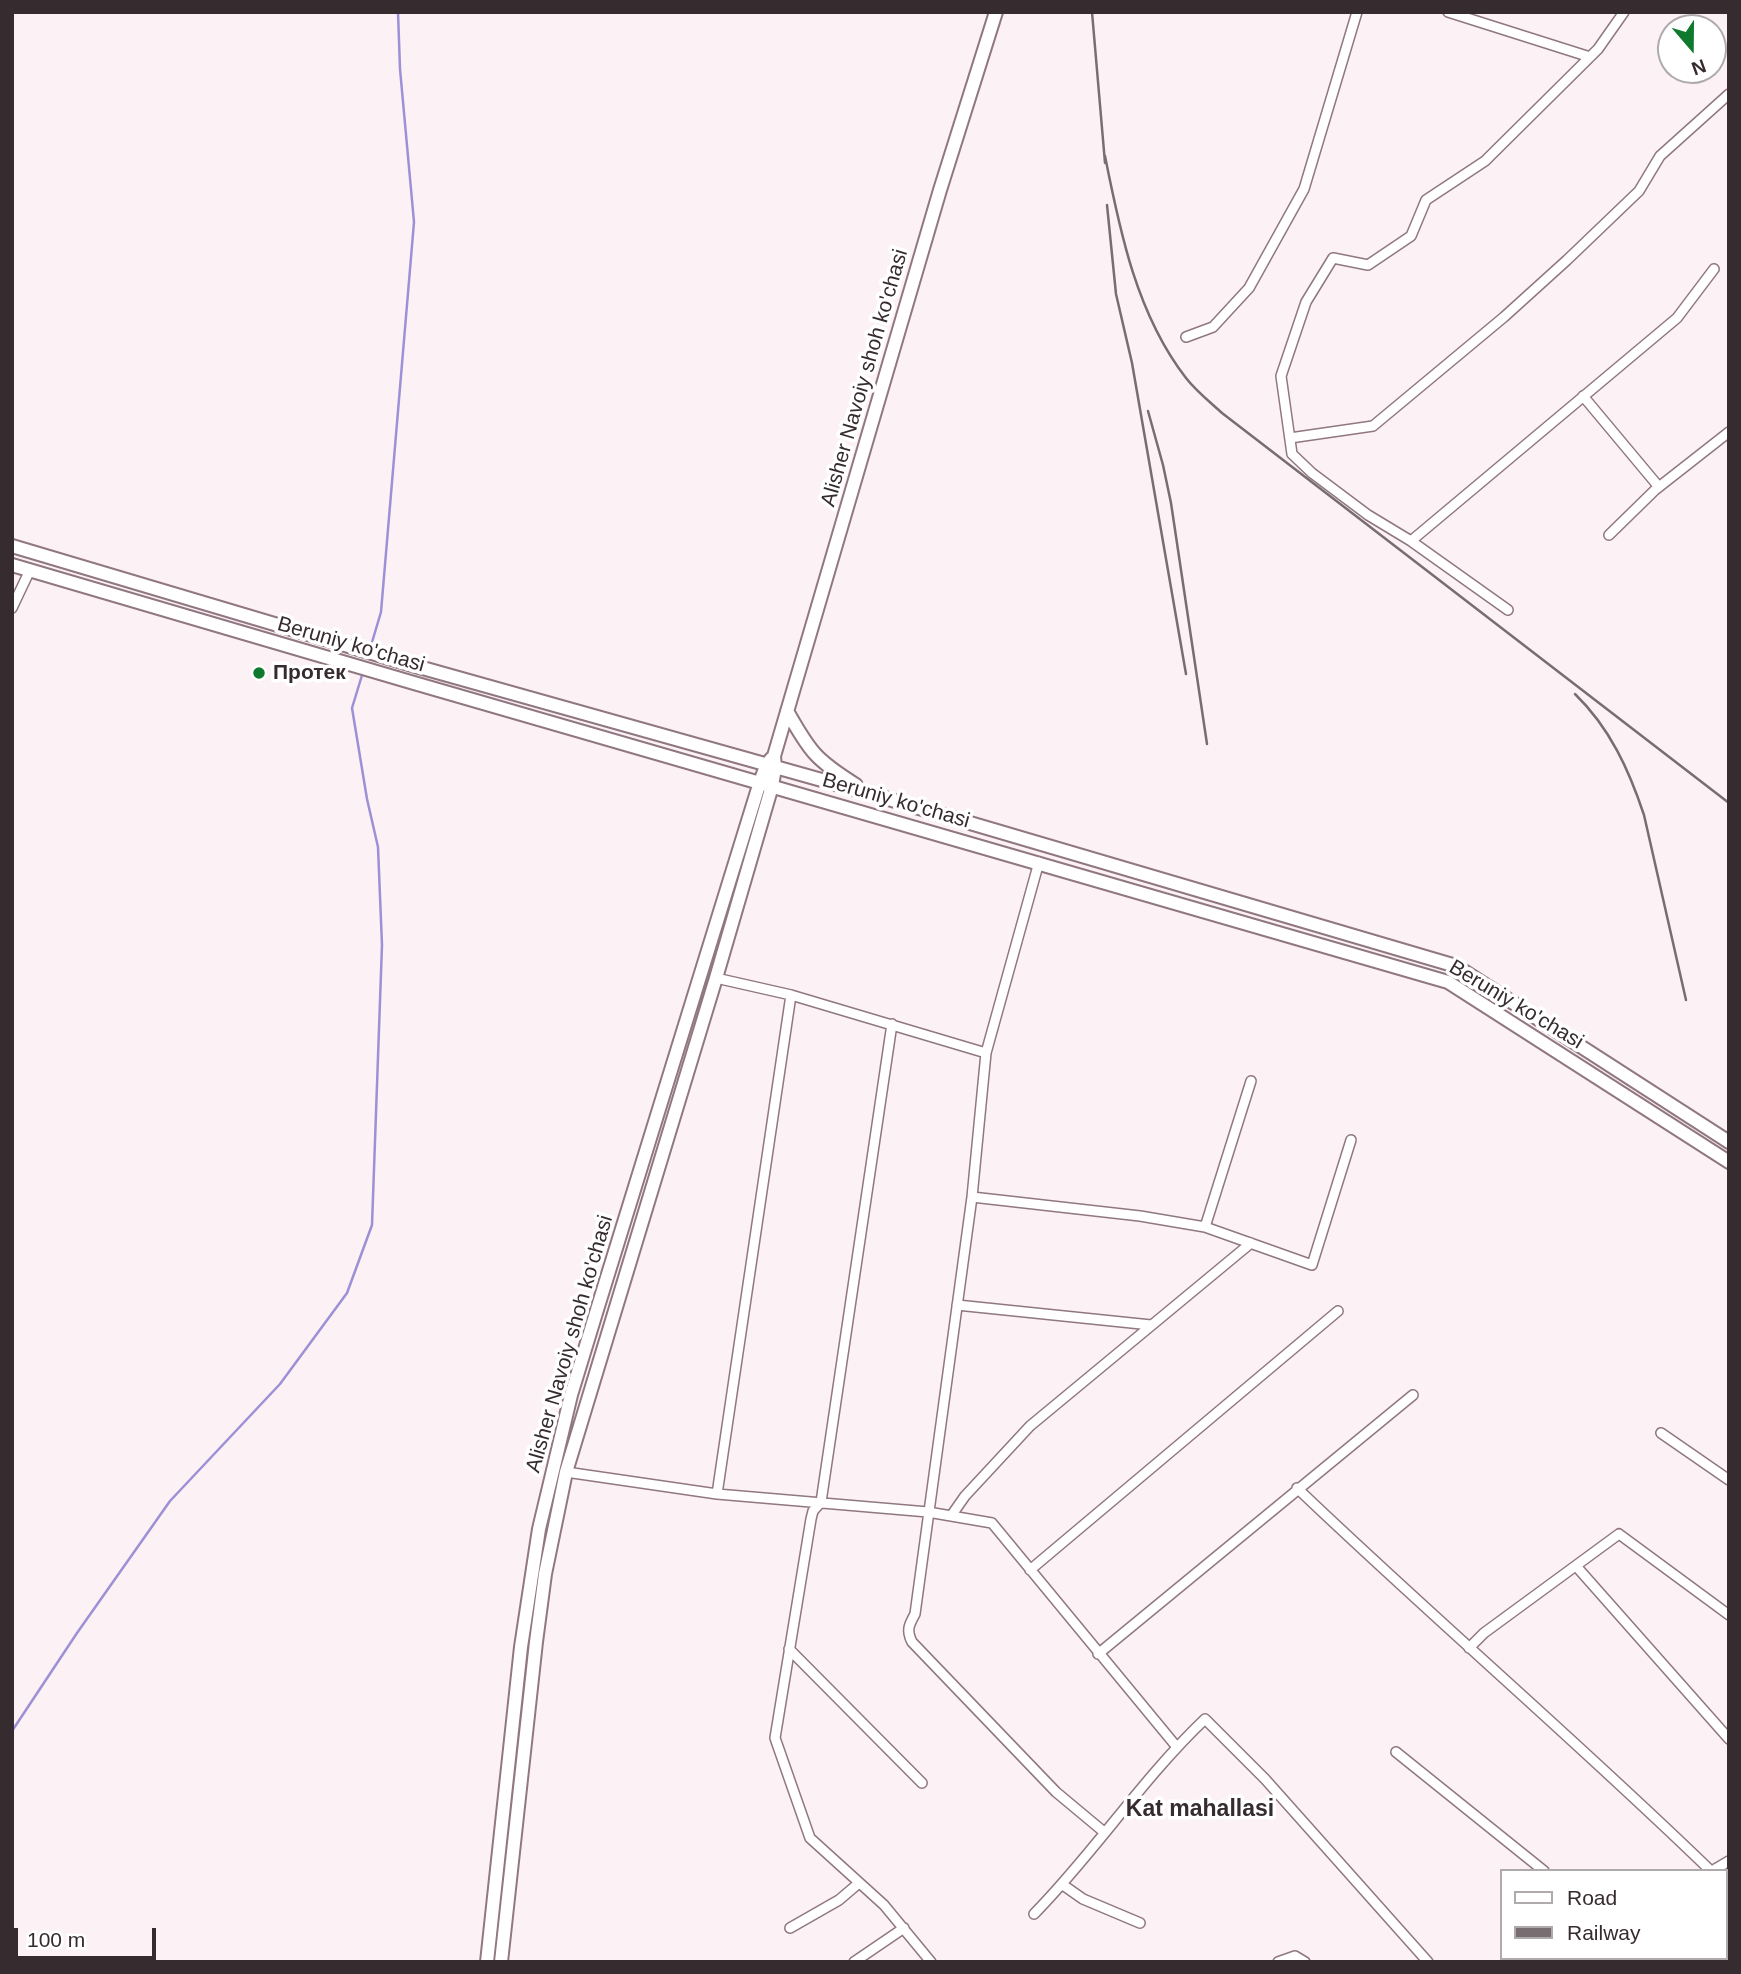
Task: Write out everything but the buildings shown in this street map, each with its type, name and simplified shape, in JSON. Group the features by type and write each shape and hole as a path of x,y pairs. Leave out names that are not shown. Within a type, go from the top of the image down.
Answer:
{"main road":[{"name":"Alisher Navoiy shoh ko'chasi","path":"502,1962 545,1574 566,1472 716,978 787,711 936,203 996,12"},
{"name":"Beruniy ko'chasi","path":"12,546 419,667 772,763 1456,966 1485,982 1729,1142"},
{"name":"Beruniy ko'chasi","path":"12,565 1448,982 1729,1162"},
{"path":"230,630 235,612"},
{"path":"787,711 813,755 868,793"},
{"name":"Alisher Navoiy shoh ko'chasi","path":"487,1962 521,1647 539,1529 571,1395 766,784"},
{"path":"1703,1146 1712,1132"}],"street":[{"path":"1186,337 1213,327 1249,288 1304,189 1357,12"},
{"path":"1448,12 1590,57"},
{"path":"1508,610 1411,541 1368,515 1311,473 1292,454 1281,376 1306,302 1333,258 1368,265 1411,236 1426,200 1485,161 1590,57 1624,12"},
{"path":"1290,438 1373,426 1504,317 1567,260 1639,191 1660,156 1729,94"},
{"path":"1411,541 1677,318 1714,269"},
{"path":"1583,396 1659,487"},
{"path":"1609,535 1659,487 1729,432"},
{"path":"12,608 30,570"},
{"path":"1039,862 986,1053 972,1197 915,1614 907,1628 912,1642 1056,1792 1104,1832"},
{"path":"716,978 791,995 986,1053"},
{"path":"717,1494 791,995"},
{"path":"892,1024 821,1502 813,1511 811,1519 775,1738 810,1838 884,1905 931,1962"},
{"path":"1205,1227 1251,1081"},
{"path":"972,1197 1140,1216 1205,1227 1312,1265 1351,1140"},
{"path":"951,1516 965,1496 1030,1426 1251,1243"},
{"path":"957,1305 1151,1325"},
{"path":"1030,1570 1338,1311"},
{"path":"1098,1654 1413,1395"},
{"path":"1661,1433 1729,1480"},
{"path":"566,1472 717,1494 928,1513 992,1523 1176,1746"},
{"path":"1297,1488 1382,1570 1637,1799 1710,1869"},
{"path":"1469,1648 1484,1633 1619,1534 1729,1615"},
{"path":"1576,1566 1729,1738"},
{"path":"789,1649 922,1783"},
{"path":"1034,1914 1063,1885 1176,1746 1205,1719 1265,1779 1428,1962"},
{"path":"1396,1752 1542,1869"},
{"path":"790,1928 839,1900 859,1883"},
{"path":"1063,1885 1083,1899 1140,1923"},
{"path":"854,1962 904,1928"},
{"path":"1278,1962 1295,1956 1305,1962"}],"waterway":[{"path":"370,649 381,612 414,222 400,69 398,12"},
{"path":"12,1731 170,1501 280,1384 347,1293 372,1225 382,945 378,847 352,708 363,672"}],"railway":[{"path":"1092,12 1105,163"},
{"path":"1105,156 1124,243 1143,300 1169,353 1194,387 1222,413 1729,803"},
{"path":"1107,205 1116,294 1132,363 1186,674"},
{"path":"1148,411 1171,503 1207,744"},
{"path":"1575,694 1608,735 1638,798 1686,1000"}],"place":[{"name":"Протек","path":"259,673"}],"district":[{"name":"Kat mahallasi","path":"1200,1810"}]}
